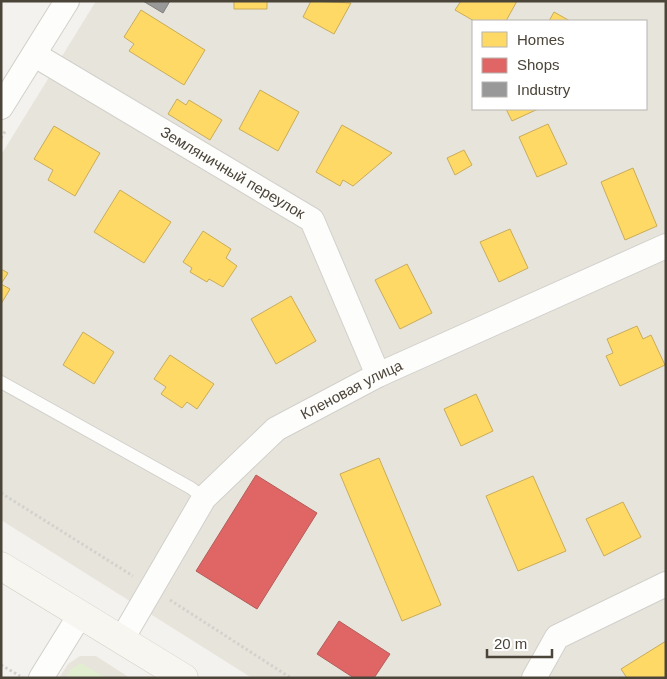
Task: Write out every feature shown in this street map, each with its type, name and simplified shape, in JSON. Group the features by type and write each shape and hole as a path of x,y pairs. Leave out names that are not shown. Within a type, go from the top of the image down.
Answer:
{"street":[{"path":"1,107 35,55 66,1"},
{"name":"Земляничный переулок","path":"35,55 312,220 378,374"},
{"name":"Кленовая улица","path":"122,639 204,498 276,429 378,374 666,246"},
{"path":"1,566 184,678"},
{"path":"534,678 557,637 666,584"},
{"path":"42,678 80,615"}],"lane":[{"path":"1,382 191,488 204,498"}],"path":[{"path":"1,665 24,678"}],"shaded area":[{"path":"96,1 666,1 666,678 252,678 1,520 1,155"},
{"path":"80,656 96,656 130,678 59,678 68,664"}],"green space":[{"path":"81,663 106,678 66,678 70,670"}],"building: Homes":[{"path":"234,1 267,1 267,9 234,9"},
{"path":"311,1 351,3 334,34 303,17"},
{"path":"461,1 517,1 507,20 472,20 455,10"},
{"path":"141,10 205,50 184,85 129,51 134,44 124,37"},
{"path":"554,12 568,20 550,20"},
{"path":"260,90 299,112 278,151 239,129"},
{"path":"177,99 186,105 189,100 222,120 210,140 168,114"},
{"path":"506,110 536,110 512,121"},
{"path":"548,124 567,164 537,177 519,137"},
{"path":"342,125 392,153 353,186 343,180 340,186 316,172"},
{"path":"54,126 100,153 75,196 48,180 53,170 34,159"},
{"path":"464,150 472,165 455,175 447,158"},
{"path":"633,168 657,226 625,240 601,182"},
{"path":"120,190 171,222 144,263 94,232"},
{"path":"510,229 528,268 499,282 480,242"},
{"path":"203,231 231,249 226,258 237,266 223,287 209,279 207,282 190,272 192,268 183,262"},
{"path":"407,264 432,313 400,329 375,280"},
{"path":"1,269 8,273 1,284"},
{"path":"1,284 10,289 1,304"},
{"path":"291,296 316,341 276,364 251,319"},
{"path":"637,326 643,339 651,335 665,365 620,386 606,356 613,353 607,339"},
{"path":"83,332 114,352 94,384 63,365"},
{"path":"170,355 214,384 197,409 187,402 182,408 161,394 166,387 154,379"},
{"path":"476,394 493,431 461,446 444,409"},
{"path":"379,458 441,605 402,621 340,474"},
{"path":"533,476 566,551 518,571 486,496"},
{"path":"623,502 641,537 604,556 586,519"},
{"path":"666,641 666,678 627,678 621,669"}],"building: Shops":[{"path":"256,475 317,513 257,609 196,571"},
{"path":"339,621 390,654 374,678 354,678 317,654"}],"building: Industry":[{"path":"143,1 170,1 163,13"}]}
